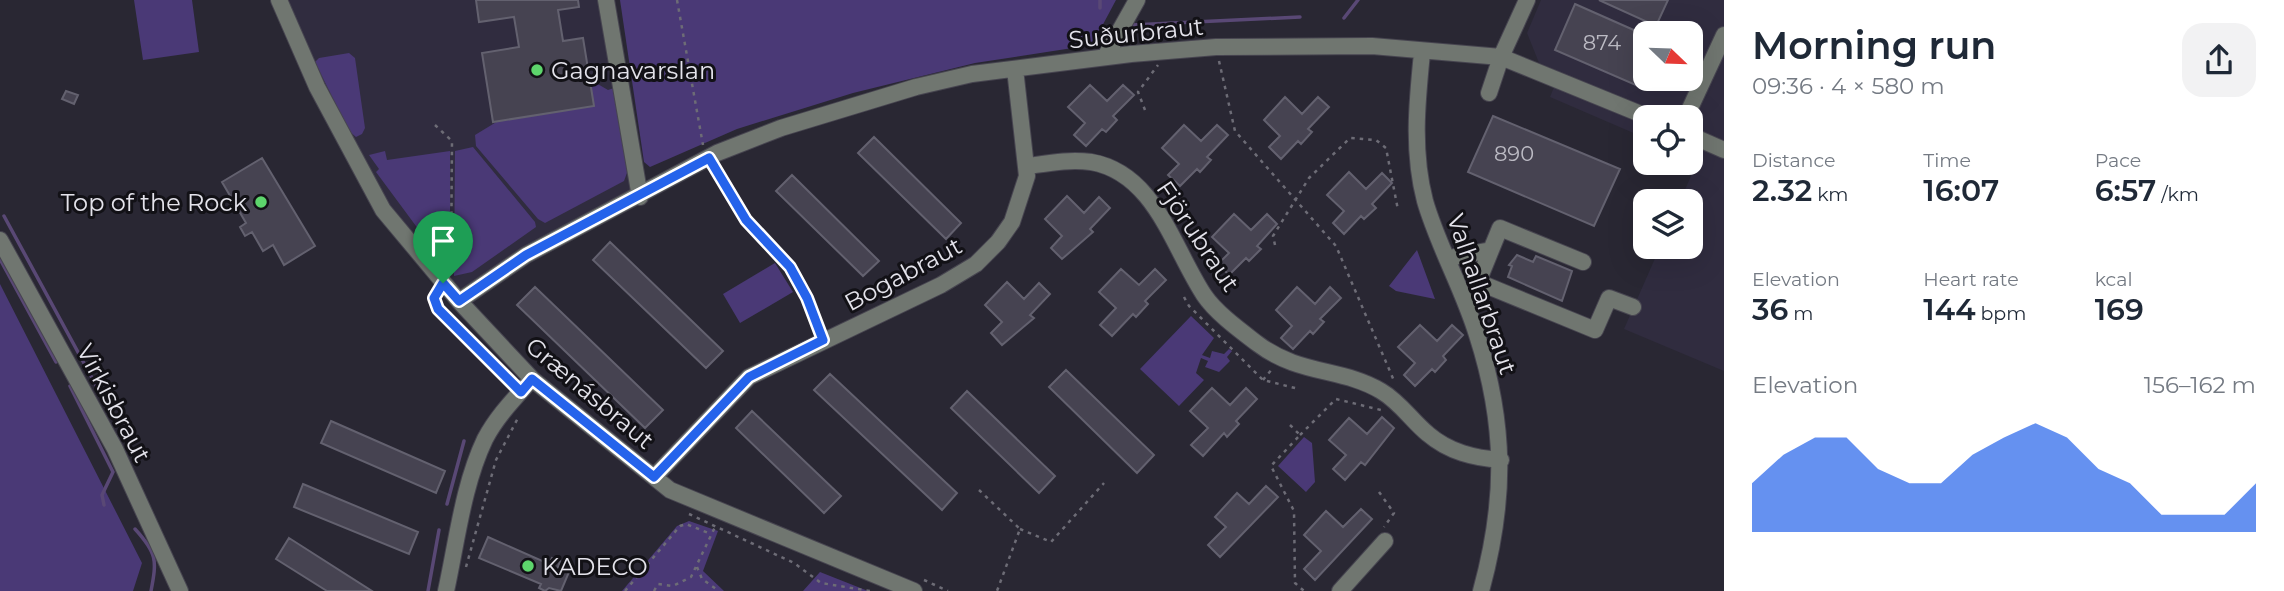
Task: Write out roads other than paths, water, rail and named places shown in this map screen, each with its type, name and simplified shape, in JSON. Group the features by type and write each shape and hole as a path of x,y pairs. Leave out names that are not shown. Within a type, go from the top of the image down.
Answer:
{"street":[{"name":"Grænásbraut","path":"279,0 317,87 383,210 443,283 532,379 670,490 919,585"},
{"path":"606,0 640,197"},
{"path":"1105,57 1137,0"},
{"path":"1489,93 1501,57 1527,0"},
{"path":"1691,105 1724,34"},
{"name":"Suðurbraut","path":"459,301 526,255 640,197 709,158 781,128 916,86 1015,69 1105,57 1216,47 1372,46 1501,57 1633,111"},
{"name":"Valhallarbraut","path":"1422,52 1416,110 1417,157 1425,202 1477,334 1495,402 1502,460 1496,527 1481,591"},
{"name":"Bogabraut","path":"654,477 749,377 931,290 976,264 998,242 1012,222 1028,166 1015,69"},
{"path":"1703,141 1724,150"},
{"name":"Fjörubraut","path":"1028,166 1067,161 1094,163 1128,178 1144,191 1154,205 1205,297 1242,332 1279,358 1303,369 1361,382 1381,391 1428,434 1449,448 1479,458 1502,460"},
{"path":"1583,262 1500,228 1478,282 1595,330 1609,298 1633,307"},
{"name":"Virkisbraut","path":"0,240 115,449 158,536 180,591"},
{"path":"1449,258 1491,250"},
{"path":"446,591 473,472 485,439 502,413 532,379"},
{"path":"1340,591 1385,541"}],"waterway":[{"path":"1100,0 1100,8"},
{"path":"1344,18 1358,0"},
{"path":"1132,25 1300,17"},
{"path":"4,216 116,422"},
{"path":"0,259 56,362"},
{"path":"70,386 113,472 102,495 104,505"},
{"path":"447,504 464,441"},
{"path":"129,446 132,452"},
{"path":"135,529 148,544 154,557 151,591"},
{"path":"428,591 439,530"}],"place":[{"name":"Gagnavarslan","path":"537,70"},
{"name":"Top of the Rock","path":"261,202"},
{"name":"KADECO","path":"528,566"}]}
